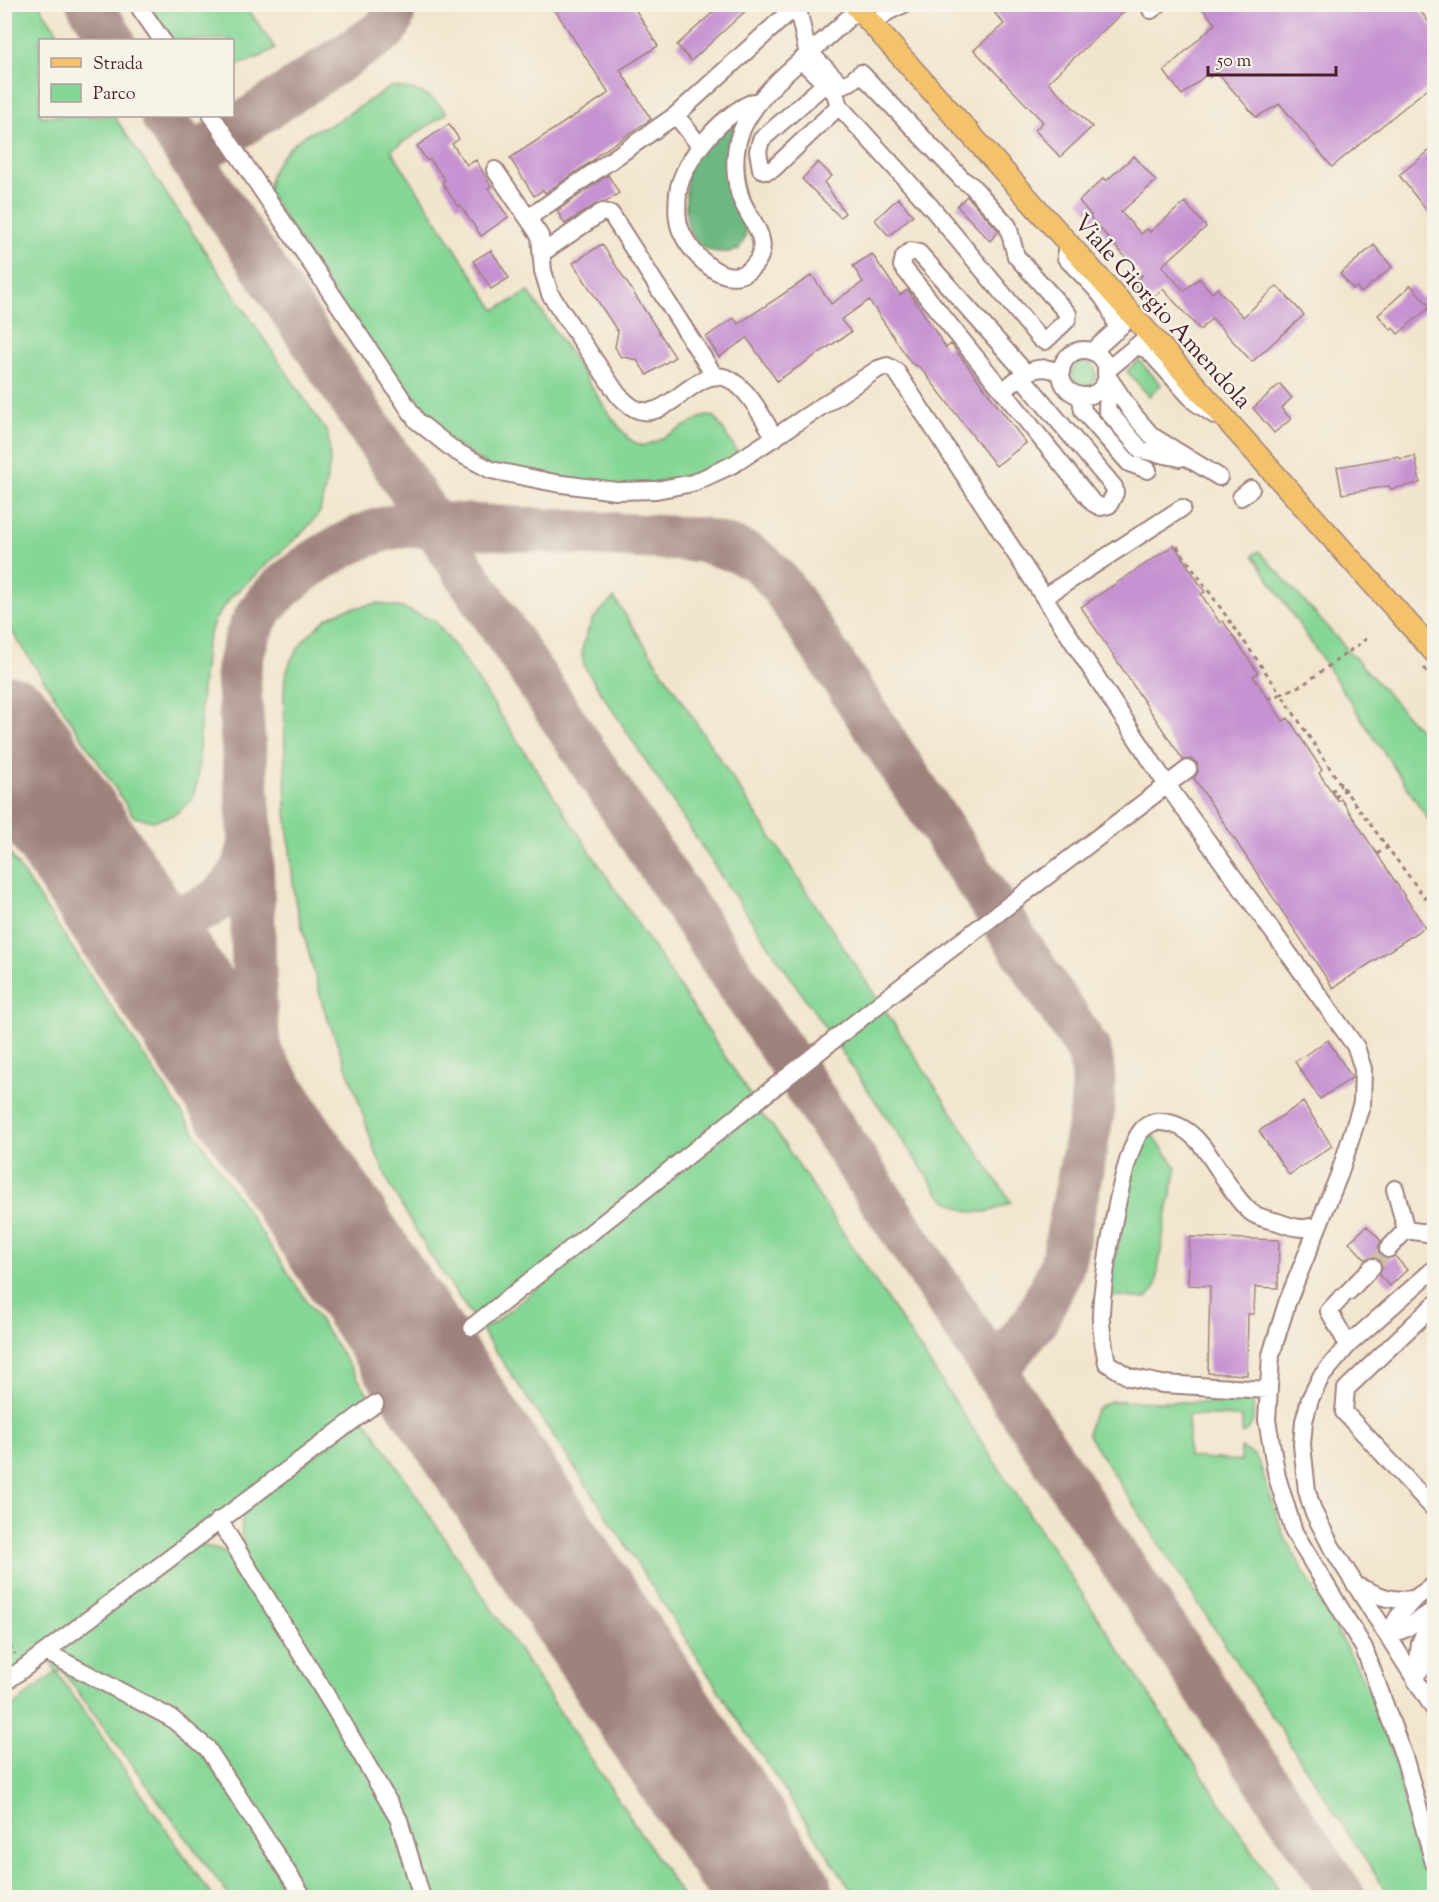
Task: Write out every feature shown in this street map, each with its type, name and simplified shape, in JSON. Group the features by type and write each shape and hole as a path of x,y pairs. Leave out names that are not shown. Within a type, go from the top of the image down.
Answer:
{"main road":[{"name":"Viale Giorgio Amendola","path":"856,6 1132,315 1143,340 1233,428 1434,652"}],"street":[{"path":"137,4 161,39"},
{"path":"873,25 887,12 903,4"},
{"path":"797,5 807,56 825,83 835,93 839,106 932,207 1040,339 1045,341 1067,320 1068,315 1016,256 1008,226 861,73 842,85 807,56"},
{"path":"528,218 676,115 797,5"},
{"path":"758,101 747,103 699,146 684,172 678,189 677,212 681,231 700,260 714,271 728,275 743,273 757,262 762,243 741,196 735,173 736,153 741,134 758,101 856,6"},
{"path":"825,83 762,140 758,150 761,169 767,171 773,169 839,106"},
{"path":"676,115 699,146"},
{"path":"213,117 417,422 455,452 491,470 555,483 637,492 677,488 734,464 878,369 887,366 896,371 1167,785 1356,1047 1364,1069 1362,1103 1339,1175 1287,1302 1270,1355 1267,1420 1277,1477 1294,1532 1364,1648 1406,1760 1434,1863"},
{"path":"495,170 540,236 543,271 550,294 618,395 633,409 645,411 664,406 702,379 714,375 729,379 752,402 775,438"},
{"path":"542,253 599,214 603,212 611,214 714,375"},
{"path":"1066,241 1066,258 1106,302 1116,322 1116,331"},
{"path":"911,251 919,253 1024,371 1025,381 1114,487 1114,497 1109,505 1101,507 1093,503 902,266 904,257 911,251"},
{"path":"1092,352 1132,315"},
{"path":"1080,401 1082,396 1096,392 1105,381 1106,373 1143,340"},
{"path":"1080,401 1129,463 1148,470 1080,401 1065,386 1061,374 1064,362 1068,357 1080,351 1092,352 1102,361 1108,392 1116,409 1146,443 1193,460"},
{"path":"1003,391 1024,371 1053,368 1061,374"},
{"path":"1106,373 1122,384 1141,407 1193,460 1219,477"},
{"path":"1044,597 1182,508"},
{"path":"472,1327 889,996 1188,769"},
{"path":"1269,1390 1162,1384 1129,1377 1107,1363 1101,1314 1108,1257 1130,1153 1141,1131 1151,1123 1172,1124 1186,1130 1203,1146 1222,1177 1253,1214 1295,1228 1309,1229 1317,1225"},
{"path":"1395,1189 1406,1230"},
{"path":"1406,1230 1434,1234"},
{"path":"1388,1249 1406,1230"},
{"path":"1348,1346 1329,1311 1372,1267"},
{"path":"1433,1269 1348,1346 1321,1377 1310,1399 1304,1421 1302,1445 1307,1491 1313,1511 1331,1546 1434,1709"},
{"path":"1434,1305 1346,1389 1344,1412 1434,1509"},
{"path":"4,1683 375,1404"},
{"path":"219,1520 399,1820 422,1898"},
{"path":"1388,1635 1398,1617 1414,1599 1434,1585"},
{"path":"1358,1586 1386,1599 1397,1601 1414,1599"},
{"path":"1388,1635 1405,1629 1434,1610"},
{"path":"1416,1681 1420,1643 1434,1610"},
{"path":"1416,1681 1434,1642"},
{"path":"46,1652 171,1718 207,1748 304,1898"}],"path":[{"path":"1177,546 1281,694 1341,785 1434,910"},
{"path":"1203,598 1210,594"},
{"path":"1208,605 1215,601"},
{"path":"1268,699 1304,684 1366,639"},
{"path":"1331,791 1341,785"},
{"path":"1335,797 1345,790"},
{"path":"1377,854 1388,847"}],"green space":[{"path":"4,5 39,5 62,39 39,39 39,117 115,117 328,434 330,463 320,512 305,530 231,597 214,621 206,646 198,779 192,800 174,815 153,821 134,817 5,621"},
{"path":"144,5 245,5 275,48 260,57 234,67 234,39 166,39"},
{"path":"391,87 422,93 435,101 447,113 391,150 495,310 529,292 612,418 629,439 641,446 655,442 700,418 715,417 741,458 723,468 630,489 492,468 417,419 268,193 272,173 277,164 298,141 315,130 332,124"},
{"path":"730,125 736,129 746,229 745,238 739,249 719,252 712,251 696,242 688,228 686,219 687,176 690,166 699,153"},
{"path":"1139,360 1161,385 1149,396 1127,371"},
{"path":"1079,362 1089,362 1096,369 1096,379 1089,386 1079,386 1072,379 1072,369"},
{"path":"1259,551 1434,746 1434,824 1432,825 1253,555"},
{"path":"614,598 1011,1202 992,1210 974,1212 957,1207 940,1195 723,879 585,668 582,656 588,630 594,618"},
{"path":"378,603 402,608 435,621 459,652 753,1099 483,1325 487,1327 495,1322 750,1116 761,1114 773,1127 1283,1897 856,1897 733,1713 596,1499 429,1253 391,1187 373,1146 355,1090 323,1006 295,901 286,811 284,696 285,676 292,658 303,641 314,630 327,618 344,610"},
{"path":"4,845 375,1404 200,1546 220,1550 238,1560 245,1548 241,1528 246,1509 362,1420 368,1423 683,1897 322,1898 318,1891 308,1897 230,1897 61,1669 57,1673 213,1897 5,1897 5,1713 56,1672 46,1653 5,1683"},
{"path":"1150,1132 1177,1168 1166,1217 1155,1289 1145,1299 1107,1295 1137,1150"},
{"path":"1111,1401 1253,1403 1251,1425 1242,1434 1242,1417 1188,1415 1188,1457 1241,1461 1241,1448 1253,1454 1259,1462 1283,1534 1380,1713 1396,1765 1416,1846 1434,1877 1434,1897 1390,1897 1088,1435 1094,1414"}],"building":[{"path":"551,4 632,4 658,46 620,70 651,119 545,193 543,190 534,196 510,158 609,93"},
{"path":"722,4 753,4 691,61 677,45"},
{"path":"987,4 1132,4 1048,82 1092,127 1060,157 1035,130 1043,122 974,50 1004,24"},
{"path":"1210,4 1415,4 1434,29 1434,83 1332,167 1280,104 1256,117 1217,72 1210,77 1207,74 1182,95 1164,71 1215,24 1204,10"},
{"path":"449,124 459,139 452,144 467,165 476,160 491,186 488,188 508,217 481,236 460,205 458,207 442,182 445,180 430,159 427,161 417,146"},
{"path":"1434,147 1434,220 1399,175"},
{"path":"1134,156 1156,181 1121,212 1141,234 1147,229 1150,232 1185,202 1206,227 1162,266 1184,291 1199,278 1212,293 1217,288 1243,317 1277,286 1304,315 1252,362 1212,318 1200,330 1163,289 1149,301 1134,283 1142,276 1090,217 1091,215 1079,201 1104,178 1106,181"},
{"path":"818,162 832,176 824,182 845,213 840,217 802,179"},
{"path":"608,175 619,193 606,202 594,205 565,224 557,211"},
{"path":"967,196 999,231 990,241 957,206"},
{"path":"898,198 913,215 889,236 875,220"},
{"path":"602,244 675,357 647,375 637,360 620,356 615,347 618,332 573,263"},
{"path":"1374,245 1392,267 1361,293 1356,287 1353,289 1340,274"},
{"path":"491,250 509,278 491,289 473,261"},
{"path":"872,254 900,295 908,290 946,348 951,344 1026,443 996,466 921,368 911,363 869,300 841,320 851,332 777,381 747,338 719,357 706,337 734,318 738,324 812,275 831,304 863,282 853,266"},
{"path":"1411,285 1430,307 1398,334 1393,328 1391,330 1378,315"},
{"path":"1280,384 1292,398 1281,408 1291,419 1274,433 1253,408"},
{"path":"1399,456 1400,459 1415,456 1420,483 1391,489 1389,486 1342,494 1337,467"},
{"path":"1174,545 1205,592 1201,594 1220,623 1223,621 1258,673 1253,676 1283,721 1288,718 1322,770 1319,773 1338,801 1341,799 1425,927 1333,988 1194,778 1198,772 1197,763 1191,759 1183,760 1081,607"},
{"path":"1328,1040 1352,1078 1320,1099 1295,1062"},
{"path":"1303,1102 1332,1146 1289,1175 1259,1131"},
{"path":"1367,1226 1381,1241 1378,1247 1380,1256 1386,1259 1395,1256 1407,1270 1390,1286 1379,1275 1382,1269 1380,1260 1374,1257 1365,1259 1349,1242"},
{"path":"1190,1237 1279,1240 1278,1288 1255,1287 1254,1314 1248,1314 1247,1375 1208,1373 1210,1286 1188,1285"}],"taxiway":[{"path":"89,4 112,39"},
{"path":"191,158 385,30 391,20 395,4"},
{"path":"164,117 1344,1898"},
{"path":"299,1175 284,1147 278,1129 258,1043 255,1015 251,844 238,675 246,639 258,614 276,593 305,569 340,547 392,527 434,524 701,540 716,544 739,551 757,561 784,589 1089,1051 1093,1082 1092,1113 1062,1266 1036,1320 995,1370"},
{"path":"113,894 135,908 150,914 177,916 202,909 224,894 233,884 243,870 250,847"}],"runway":[{"path":"4,731 777,1898"}],"tunnel":[{"path":"1372,1267 1388,1249"}]}
